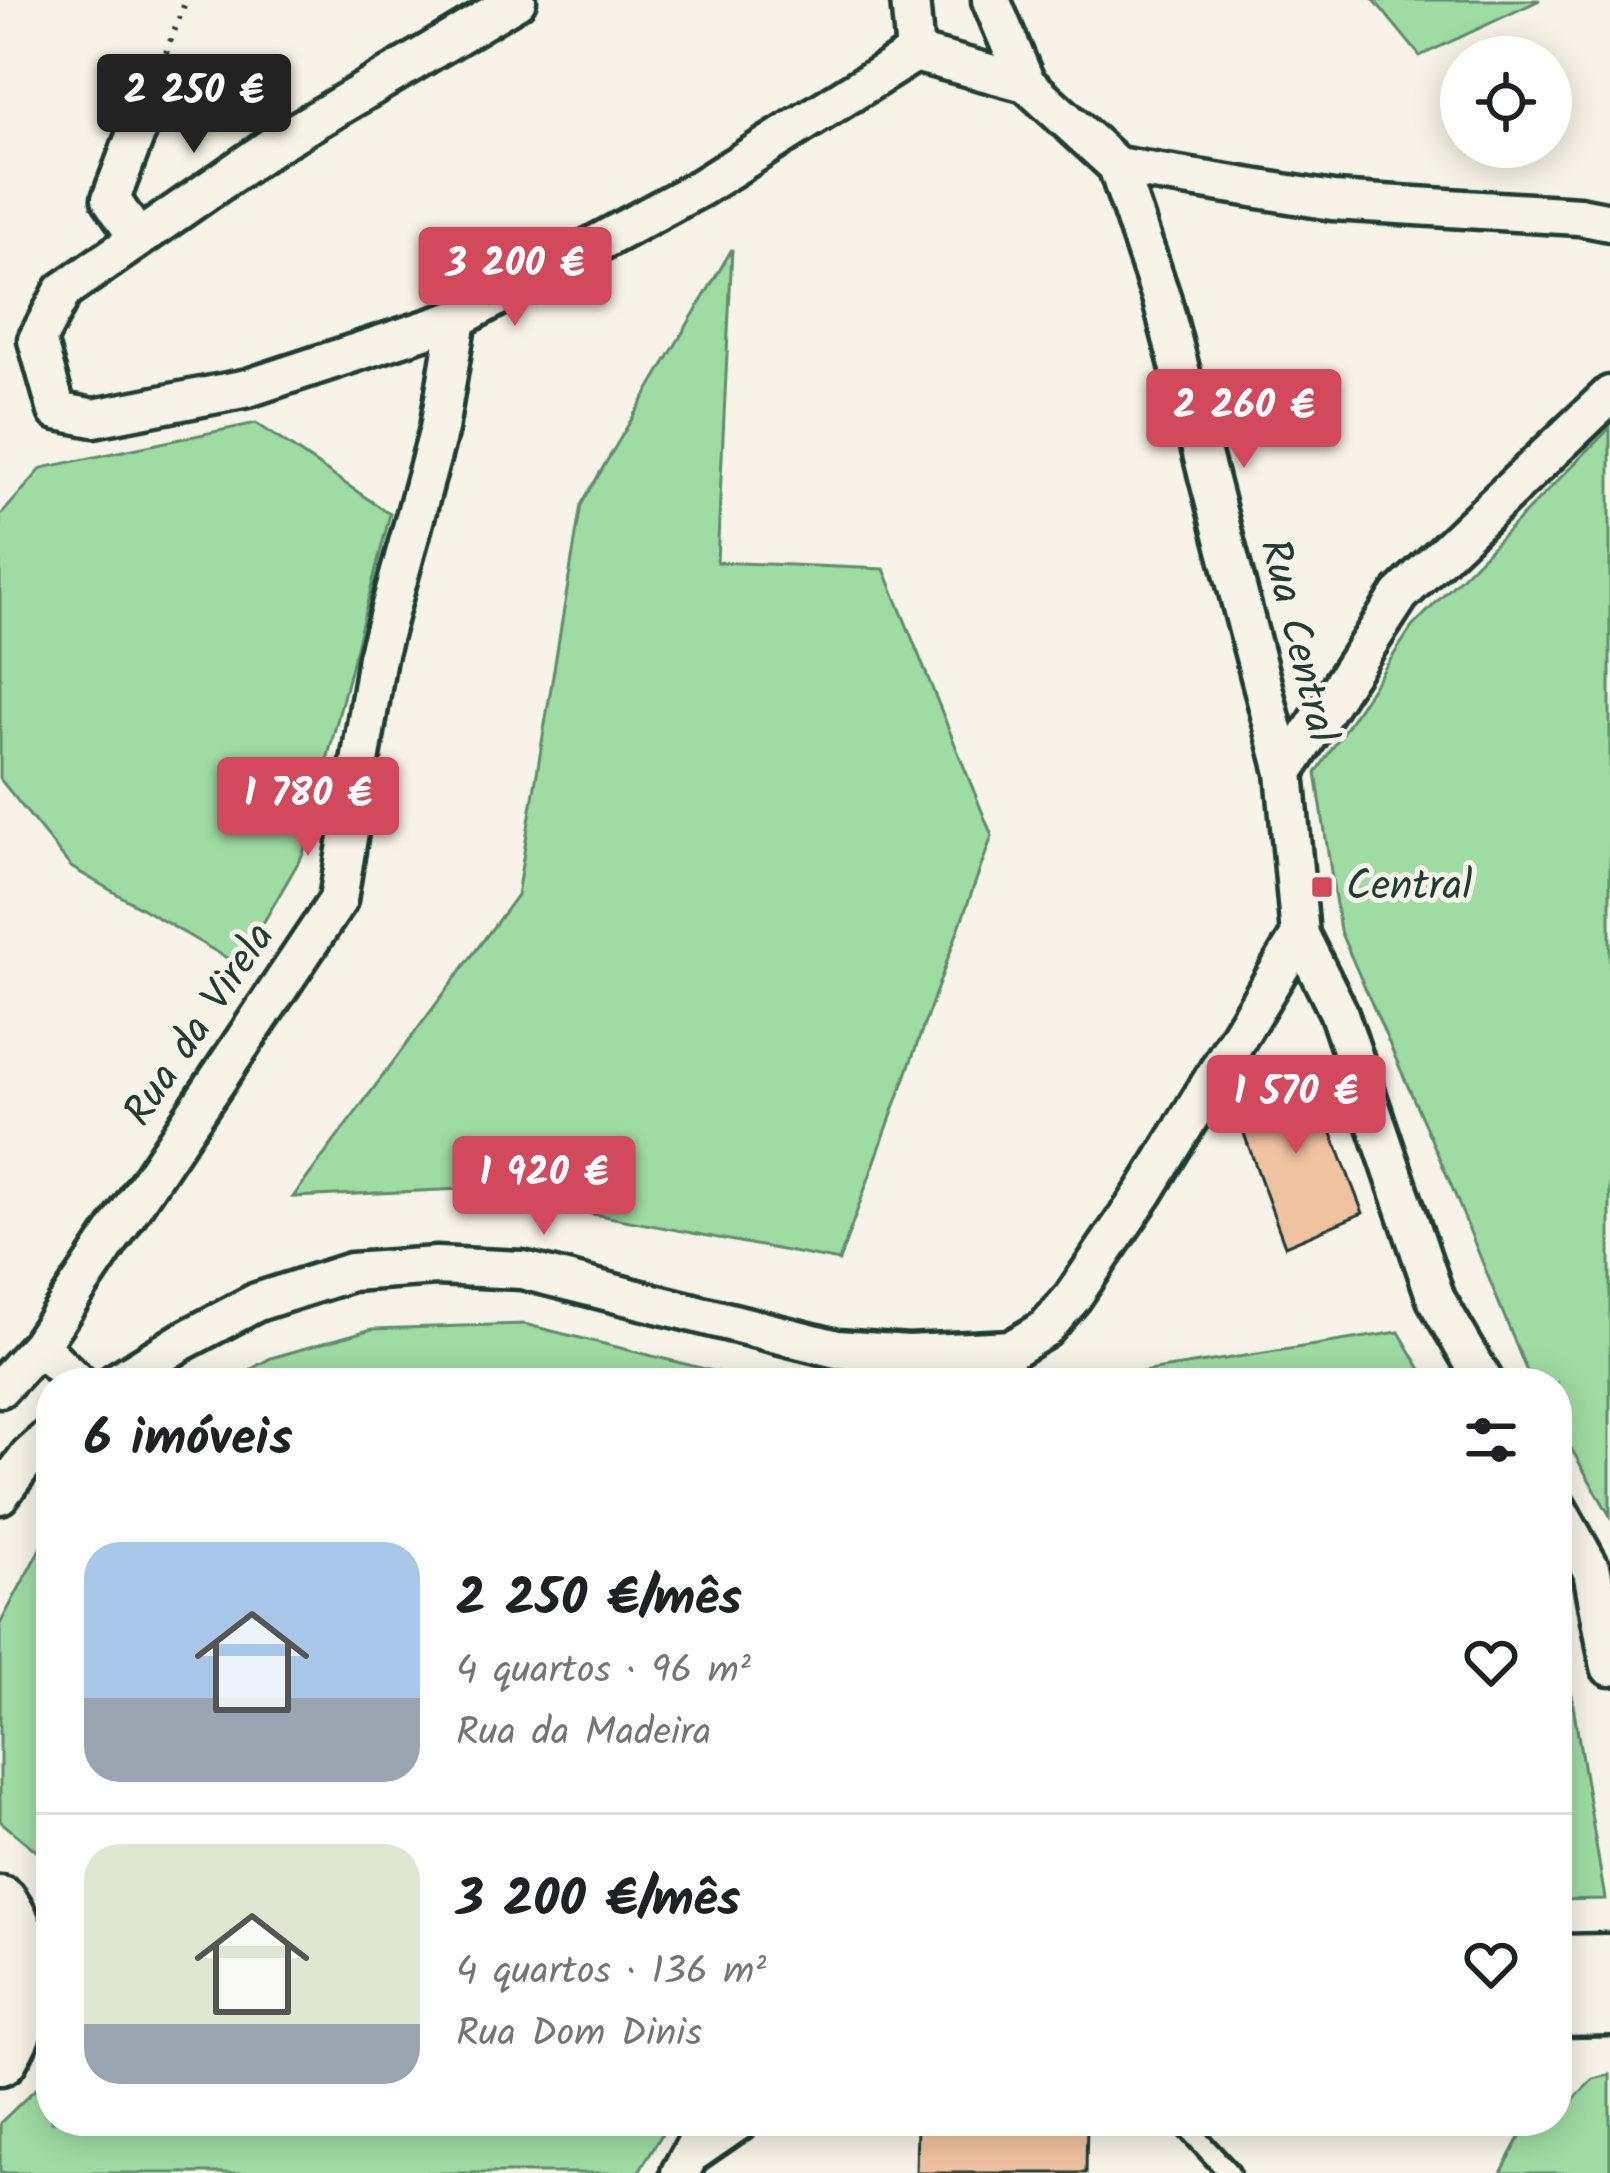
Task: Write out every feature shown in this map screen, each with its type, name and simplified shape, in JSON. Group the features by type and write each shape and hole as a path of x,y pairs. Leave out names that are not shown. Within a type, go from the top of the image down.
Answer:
{"main road":[{"path":"1,1905 36,1927"},
{"path":"0,2057 19,2024 27,1983 21,1943 1,1905"},
{"path":"1572,1963 1610,1962"},
{"path":"1572,2007 1610,2006"},
{"path":"0,2057 36,2032"}],"street":[{"path":"517,0 272,146 63,291 38,340 57,411 94,418 248,388 457,320 700,188 915,53 1026,83"},
{"path":"910,0 915,53"},
{"name":"Rua Central","path":"992,0 1026,83 1117,166 1162,300 1285,772 1300,935"},
{"path":"138,128 112,199 138,239"},
{"path":"1117,166 1333,201 1579,216 1610,222"},
{"name":"Rua da Virela","path":"0,1388 39,1346 338,900 377,657 439,429 457,320"},
{"path":"1285,772 1400,595 1610,395"},
{"path":"139,1368 257,1302 351,1272 436,1266 522,1270 837,1348 908,1354 1012,1348 1045,1329 1072,1298 1145,1191 1300,935"},
{"path":"1300,935 1338,1011 1436,1298 1476,1368"},
{"path":"39,1346 62,1368"},
{"path":"0,1495 36,1450"},
{"path":"1572,1535 1592,1571 1610,1667"}],"lane":[{"path":"1197,2136 1228,2173"}],"path":[{"path":"138,128 186,0"}],"green space":[{"path":"1374,0 1540,0 1463,36 1440,36 1440,47 1420,56"},
{"path":"732,249 717,562 884,569 992,836 839,1261 462,1189 293,1197 517,895 581,505"},
{"path":"256,423 390,514 303,854 239,965 71,867 0,779 0,516 42,468"},
{"path":"1610,428 1610,1516 1572,1450 1572,1368 1525,1368 1340,931 1316,773 1412,627"},
{"path":"524,1324 701,1368 253,1368 271,1358 372,1329"},
{"path":"1399,1332 1420,1368 1167,1368"},
{"path":"36,1556 36,1851 0,1821 0,1624"},
{"path":"1572,1698 1605,1899 1572,1900"},
{"path":"1610,2075 1610,2173 1501,2173 1521,2136 1572,2136 1572,2101 1593,2079"},
{"path":"36,2088 36,2136 661,2136 638,2173 0,2173 0,2123"}],"building":[{"path":"1306,1067 1363,1213 1285,1246 1231,1098"},
{"path":"917,2136 1087,2136 1086,2173 916,2173"}],"place":[{"name":"Central","path":"1322,887"}]}
